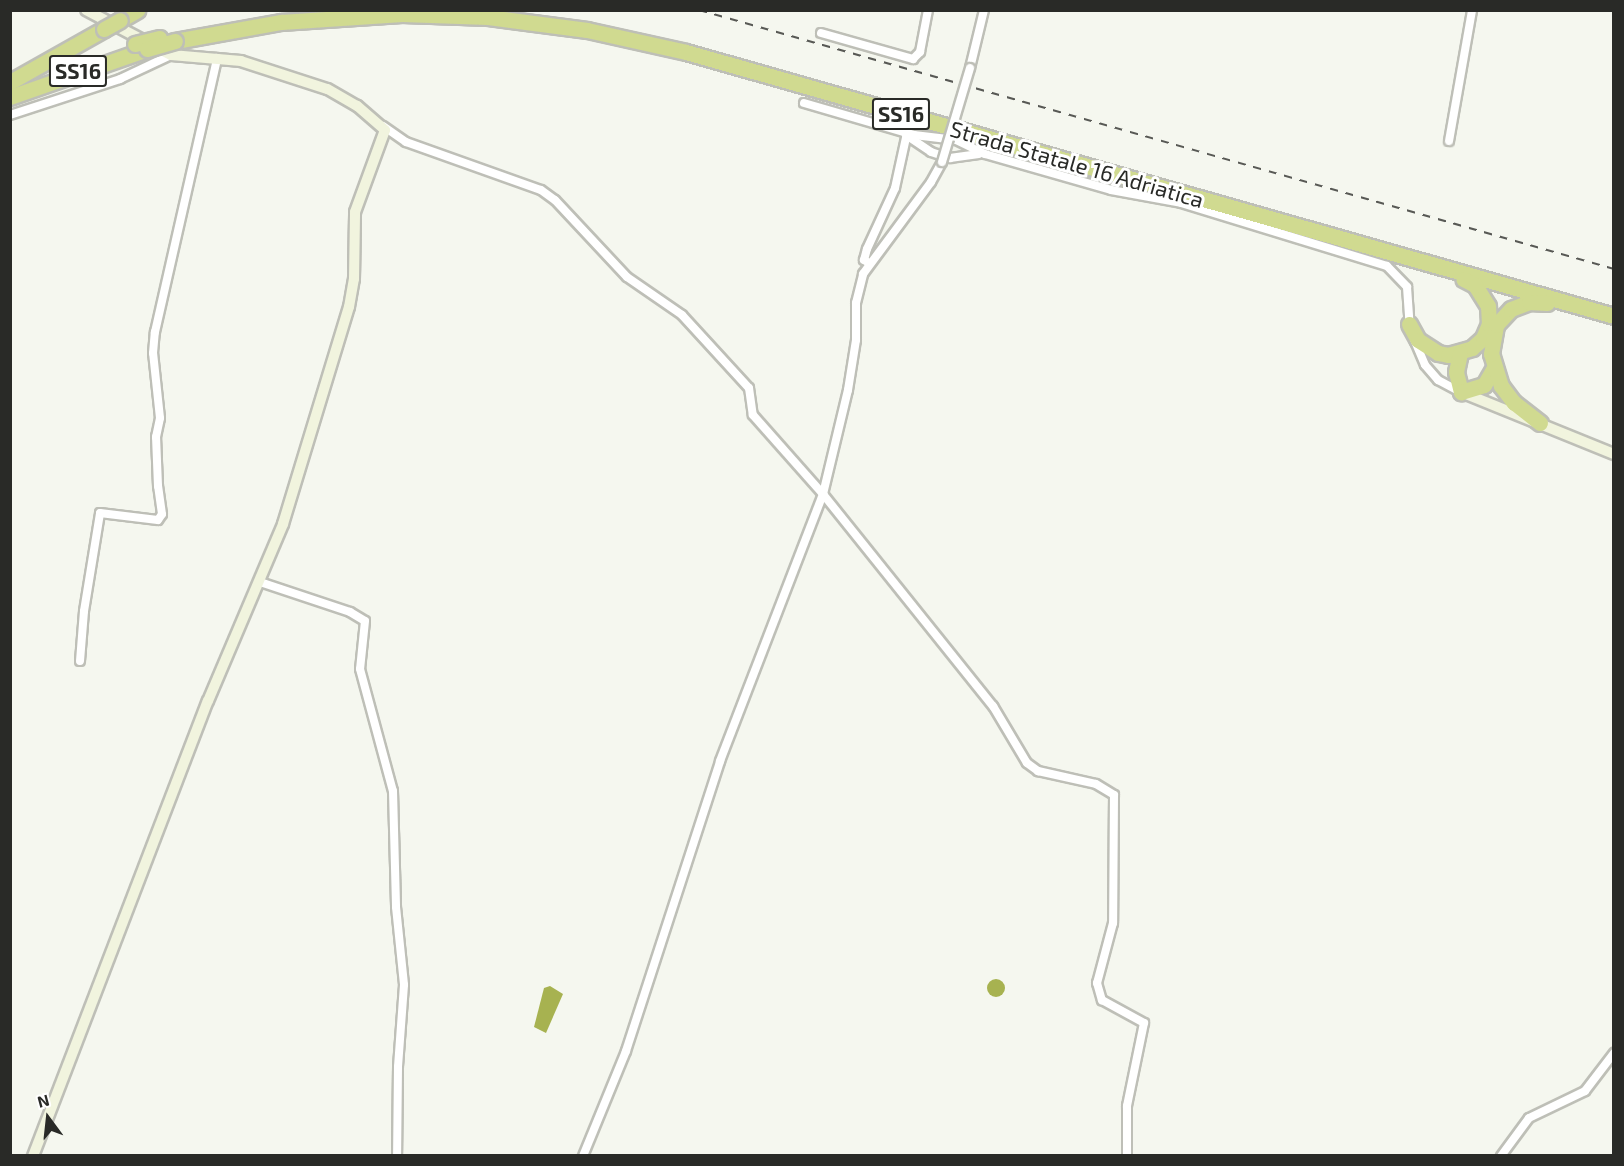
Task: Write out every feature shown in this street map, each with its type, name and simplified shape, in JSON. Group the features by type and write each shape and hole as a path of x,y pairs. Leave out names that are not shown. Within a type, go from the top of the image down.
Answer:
{"highway":[{"path":"10,82 103,25 120,20 137,10"},
{"name":"Strada Statale 16 Adriatica","path":"10,97 159,38 238,21 323,10"},
{"name":"Strada Statale 16 Adriatica","path":"509,10 589,21 690,44 1614,306"},
{"name":"Strada Statale 16 Adriatica","path":"10,87 141,47 173,48 281,22 402,14 488,17 587,30 686,52 1614,318"},
{"path":"1382,251 1470,281 1480,291 1488,306 1489,324 1483,338 1460,353 1448,355 1428,349 1410,324"},
{"path":"1540,423 1514,403 1494,369 1491,354 1496,325 1511,309 1540,301 1614,318"},
{"path":"1460,353 1455,372 1461,392 1484,385 1494,369"}],"street":[{"path":"86,10 103,25 173,48 241,61 327,88 406,142 515,178 555,200 627,277 682,315 746,384 753,415 823,494 993,706 1030,766 1046,774 1096,784 1114,795 1113,923 1097,983 1102,1000 1144,1023 1127,1106 1127,1155"},
{"path":"821,33 913,59 920,52 928,10"},
{"path":"583,1155 626,1051 720,761 823,494 849,390 858,290 869,263 920,198 942,162 970,68 984,10"},
{"path":"1449,141 1472,10"},
{"path":"10,115 120,79 173,48"},
{"path":"81,661 84,610 100,513 158,520 162,514 158,486 156,437 160,418 153,353 155,332 217,58"},
{"path":"804,104 904,133 956,140 985,154 1111,190 1181,202 1387,266 1407,287 1410,324 1425,365 1438,380 1461,392 1614,454"},
{"path":"33,1155 204,711 283,524 349,307 354,279 355,212 384,135 382,125"},
{"path":"869,263 864,260 895,188 904,133"},
{"path":"904,133 930,152 950,158 985,154"},
{"path":"260,582 350,612 365,621 360,669 393,791 396,907 404,985 398,1067 397,1155"},
{"path":"1501,1155 1529,1118 1585,1091 1614,1053"}],"shaded area":[{"path":"996,979 1002,982 1005,988 1002,994 996,997 990,994 987,988 990,982"},
{"path":"550,986 563,994 546,1033 534,1027 544,988"}],"railway":[{"path":"699,10 1614,269"}]}
